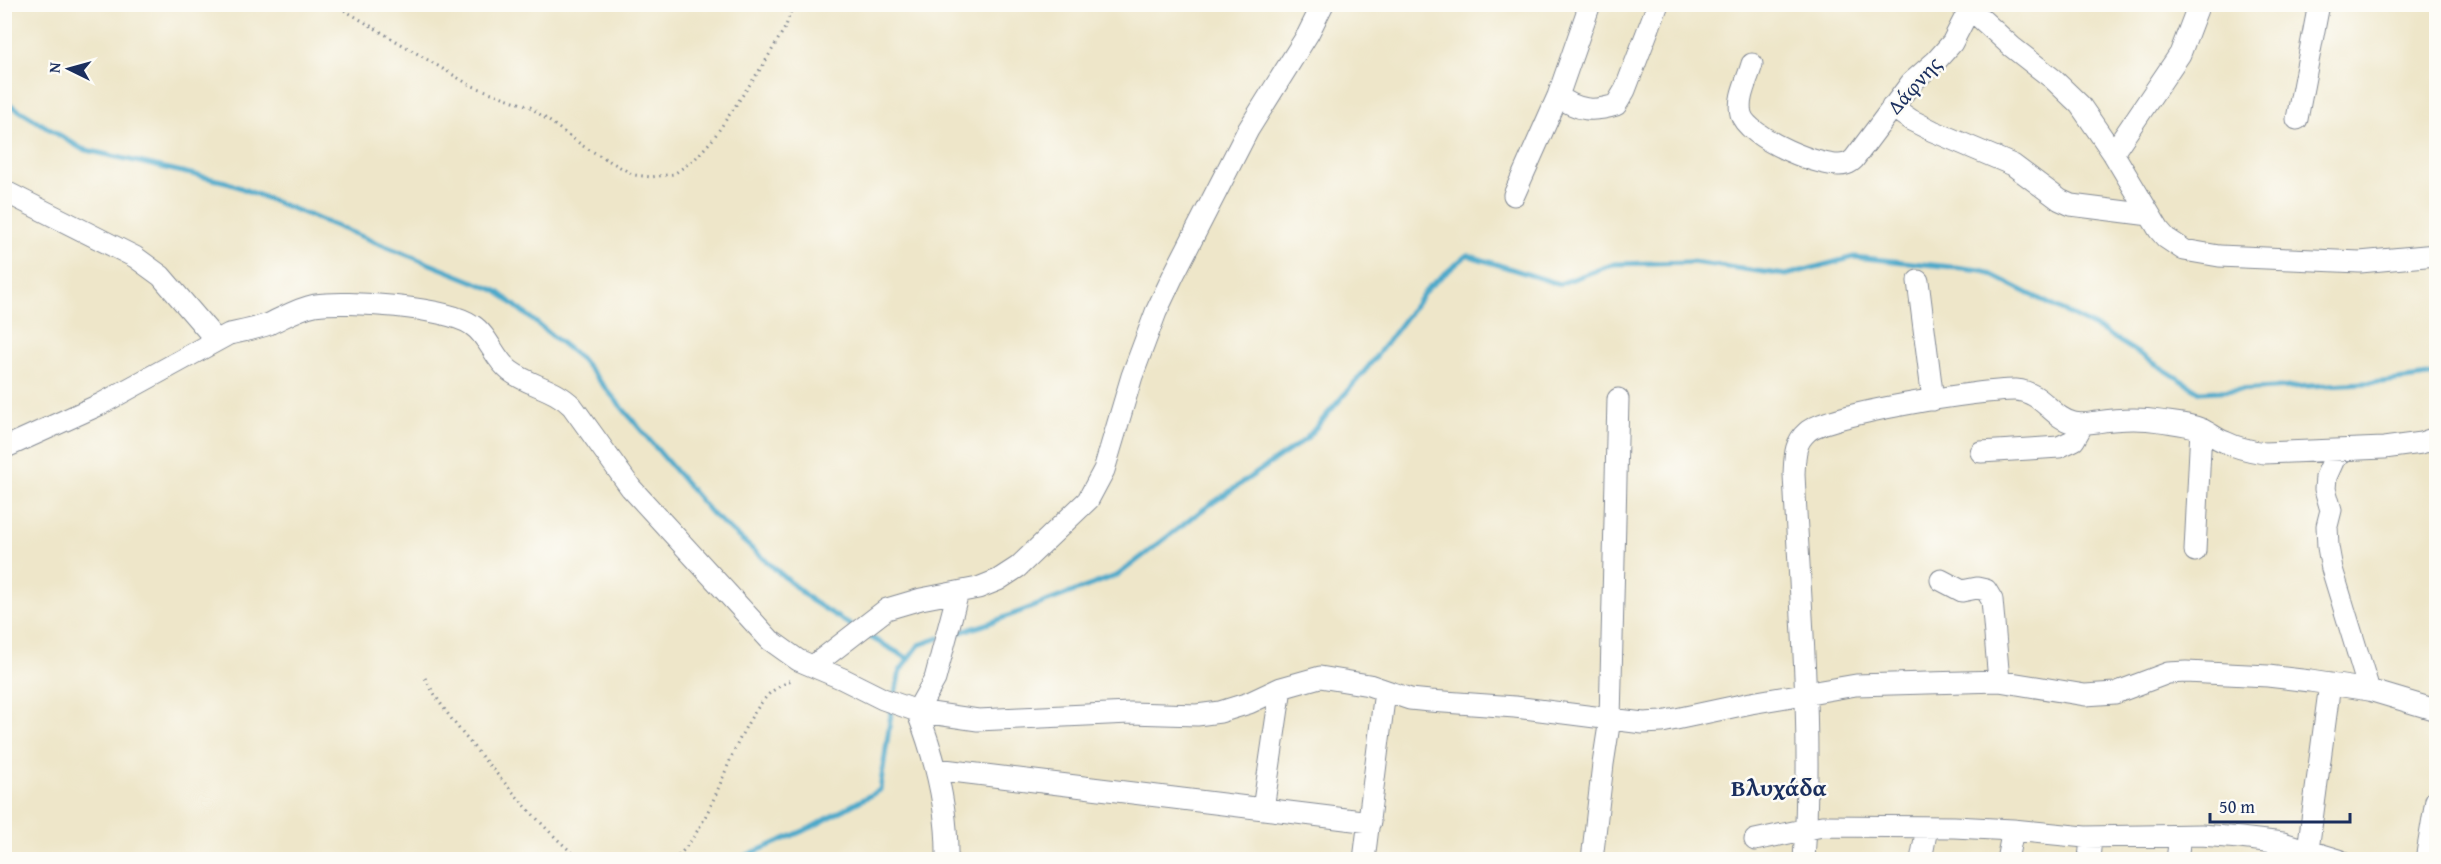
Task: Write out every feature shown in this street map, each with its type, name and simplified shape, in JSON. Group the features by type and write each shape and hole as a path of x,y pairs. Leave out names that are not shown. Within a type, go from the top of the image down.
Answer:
{"street":[{"path":"813,666 887,609 921,598 988,584 1018,567 1088,500 1097,485 1135,368 1173,276 1248,130 1282,72 1308,34 1323,4"},
{"path":"1514,195 1558,96 1590,4"},
{"path":"1558,96 1570,105 1584,110 1616,105 1625,90 1658,4"},
{"path":"2113,153 2180,54 2199,4"},
{"path":"2297,118 2319,4"},
{"path":"1968,7 2067,92 2089,118 2113,153 2166,238 2184,250 2196,254 2360,262 2436,255"},
{"name":"Δάφνης","path":"1752,64 1741,99 1741,112 1745,125 1782,147 1820,161 1846,164 1854,159 1911,83 1952,43 1968,7"},
{"path":"1892,107 1933,131 2013,165 2060,200 2071,204 2150,215"},
{"path":"4,191 135,257 161,276 216,340"},
{"path":"1918,281 1933,400"},
{"path":"4,448 100,404 229,334 252,330 314,305 409,308 443,315 472,325 508,370 562,396 573,406 631,488 725,594 770,640 793,657 883,699 917,711 978,720 1130,713 1197,715 1220,712 1249,703 1281,688 1320,677 1360,683 1430,702 1515,707 1643,723 1662,722 1751,703 1856,685 1999,681 2085,696 2115,693 2168,673 2186,672 2268,676 2330,684 2369,690 2436,710"},
{"path":"1804,860 1806,828 1804,642 1794,474 1796,447 1805,433 1823,422 1933,400 2017,390 2038,397 2070,422 2083,424 2154,420 2200,429 2224,442 2248,451 2264,453 2412,445 2436,438"},
{"path":"1592,860 1610,719 1618,399"},
{"path":"1981,452 2059,447 2074,440 2083,424"},
{"path":"2195,551 2200,429"},
{"path":"2345,450 2335,457 2326,477 2325,489 2331,510 2327,526 2328,547 2332,569 2369,690"},
{"path":"1941,580 1962,591 1977,588 1986,590 1992,600 1999,681"},
{"path":"947,860 945,823 936,769 917,711 935,678 958,592"},
{"path":"2308,850 2330,684"},
{"path":"1263,809 1281,688"},
{"path":"1364,860 1385,691"},
{"path":"936,769 1370,822"},
{"path":"2426,860 2436,800"},
{"path":"1755,840 1806,828 2013,830 2091,837 2180,836 2260,839 2339,860"},
{"path":"1921,860 1927,828"},
{"path":"2007,860 2013,830"},
{"path":"2177,860 2180,836"},
{"path":"2089,860 2091,837"}],"path":[{"path":"334,4 470,85 530,107 584,146 634,175 651,177 674,174 695,159 713,140 740,104 771,53 786,26 793,4"},
{"path":"674,860 686,848 716,794 747,725 770,693 813,666"},
{"path":"425,678 441,707 494,770 560,843 581,860"}],"waterway":[{"path":"4,101 82,149 226,182 497,291 581,359 711,513 812,601 855,628"},
{"path":"954,634 1118,575 1201,511 1306,439 1368,367 1428,288 1467,255 1559,284 1614,264 1692,262 1786,275 1854,257 1982,270 2103,331 2200,392 2382,382 2436,375"},
{"path":"863,633 909,659"},
{"path":"894,698 900,671 919,645 939,638"},
{"path":"736,860 810,828 880,790 892,707"}],"district":[{"name":"Βλυχάδα","path":"1779,787"}]}
